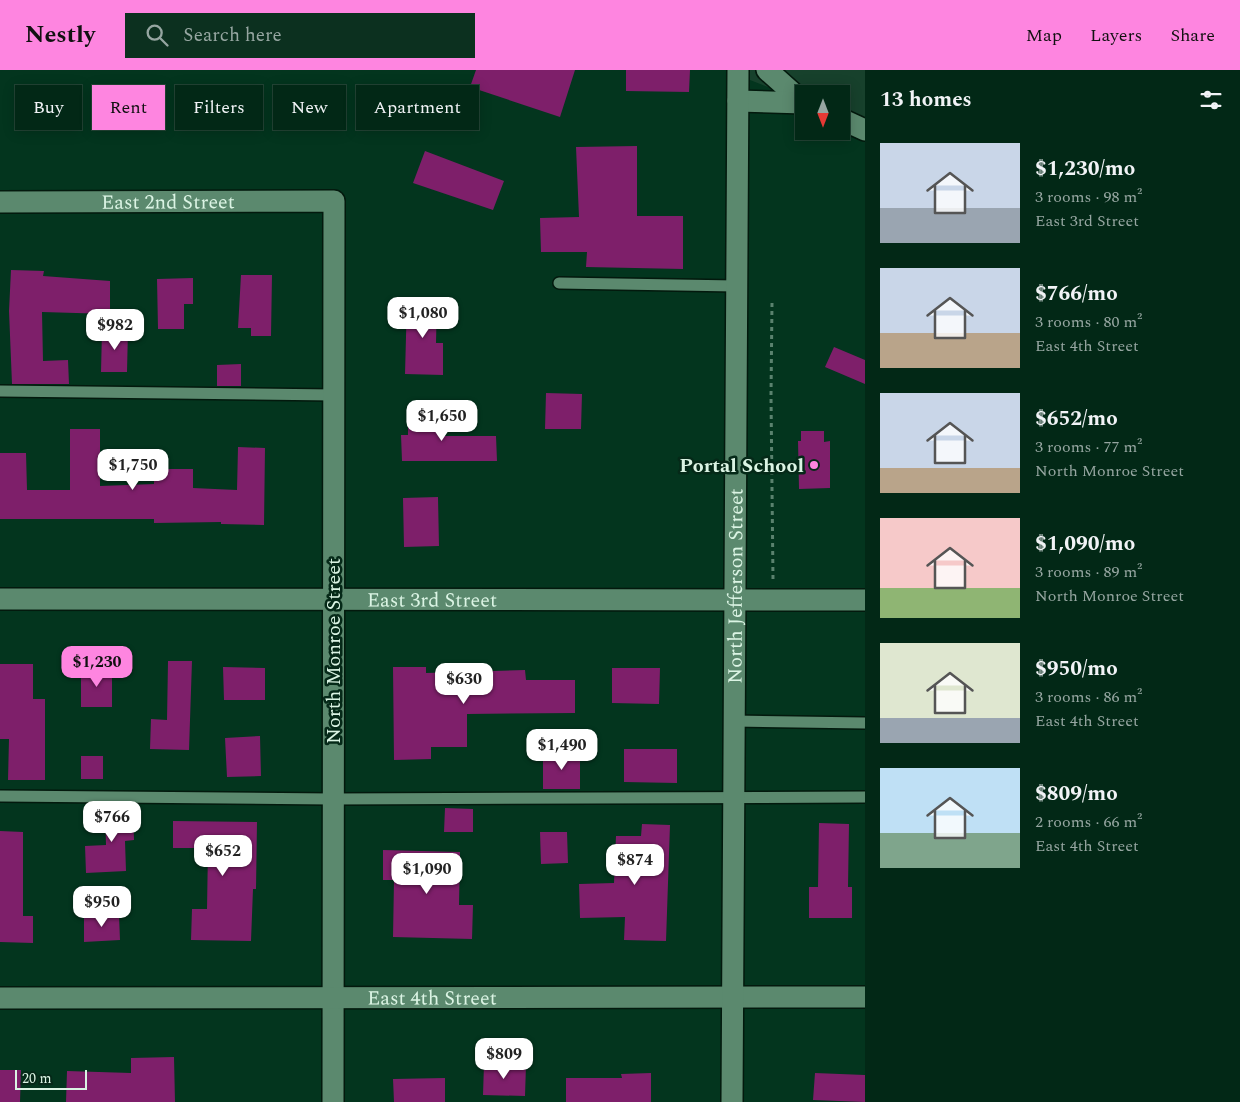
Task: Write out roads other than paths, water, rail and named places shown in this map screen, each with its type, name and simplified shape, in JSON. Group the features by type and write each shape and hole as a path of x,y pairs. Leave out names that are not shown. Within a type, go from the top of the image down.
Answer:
{"street":[{"name":"North Jefferson Street","path":"732,1102 732,796 738,70"},
{"path":"767,70 795,95"},
{"path":"738,101 795,103"},
{"path":"850,124 865,130"},
{"name":"East 2nd Street","path":"0,202 334,201"},
{"name":"North Monroe Street","path":"333,1102 334,201"},
{"name":"East 3rd Street","path":"0,599 734,598 865,600"},
{"name":"East 4th Street","path":"0,998 333,996 865,997"}],"lane":[{"path":"558,283 736,286"},
{"path":"0,391 334,395"},
{"path":"733,721 865,723"},
{"path":"0,796 332,799 865,796"}],"place":[{"name":"Portal School","path":"814,465"}]}
